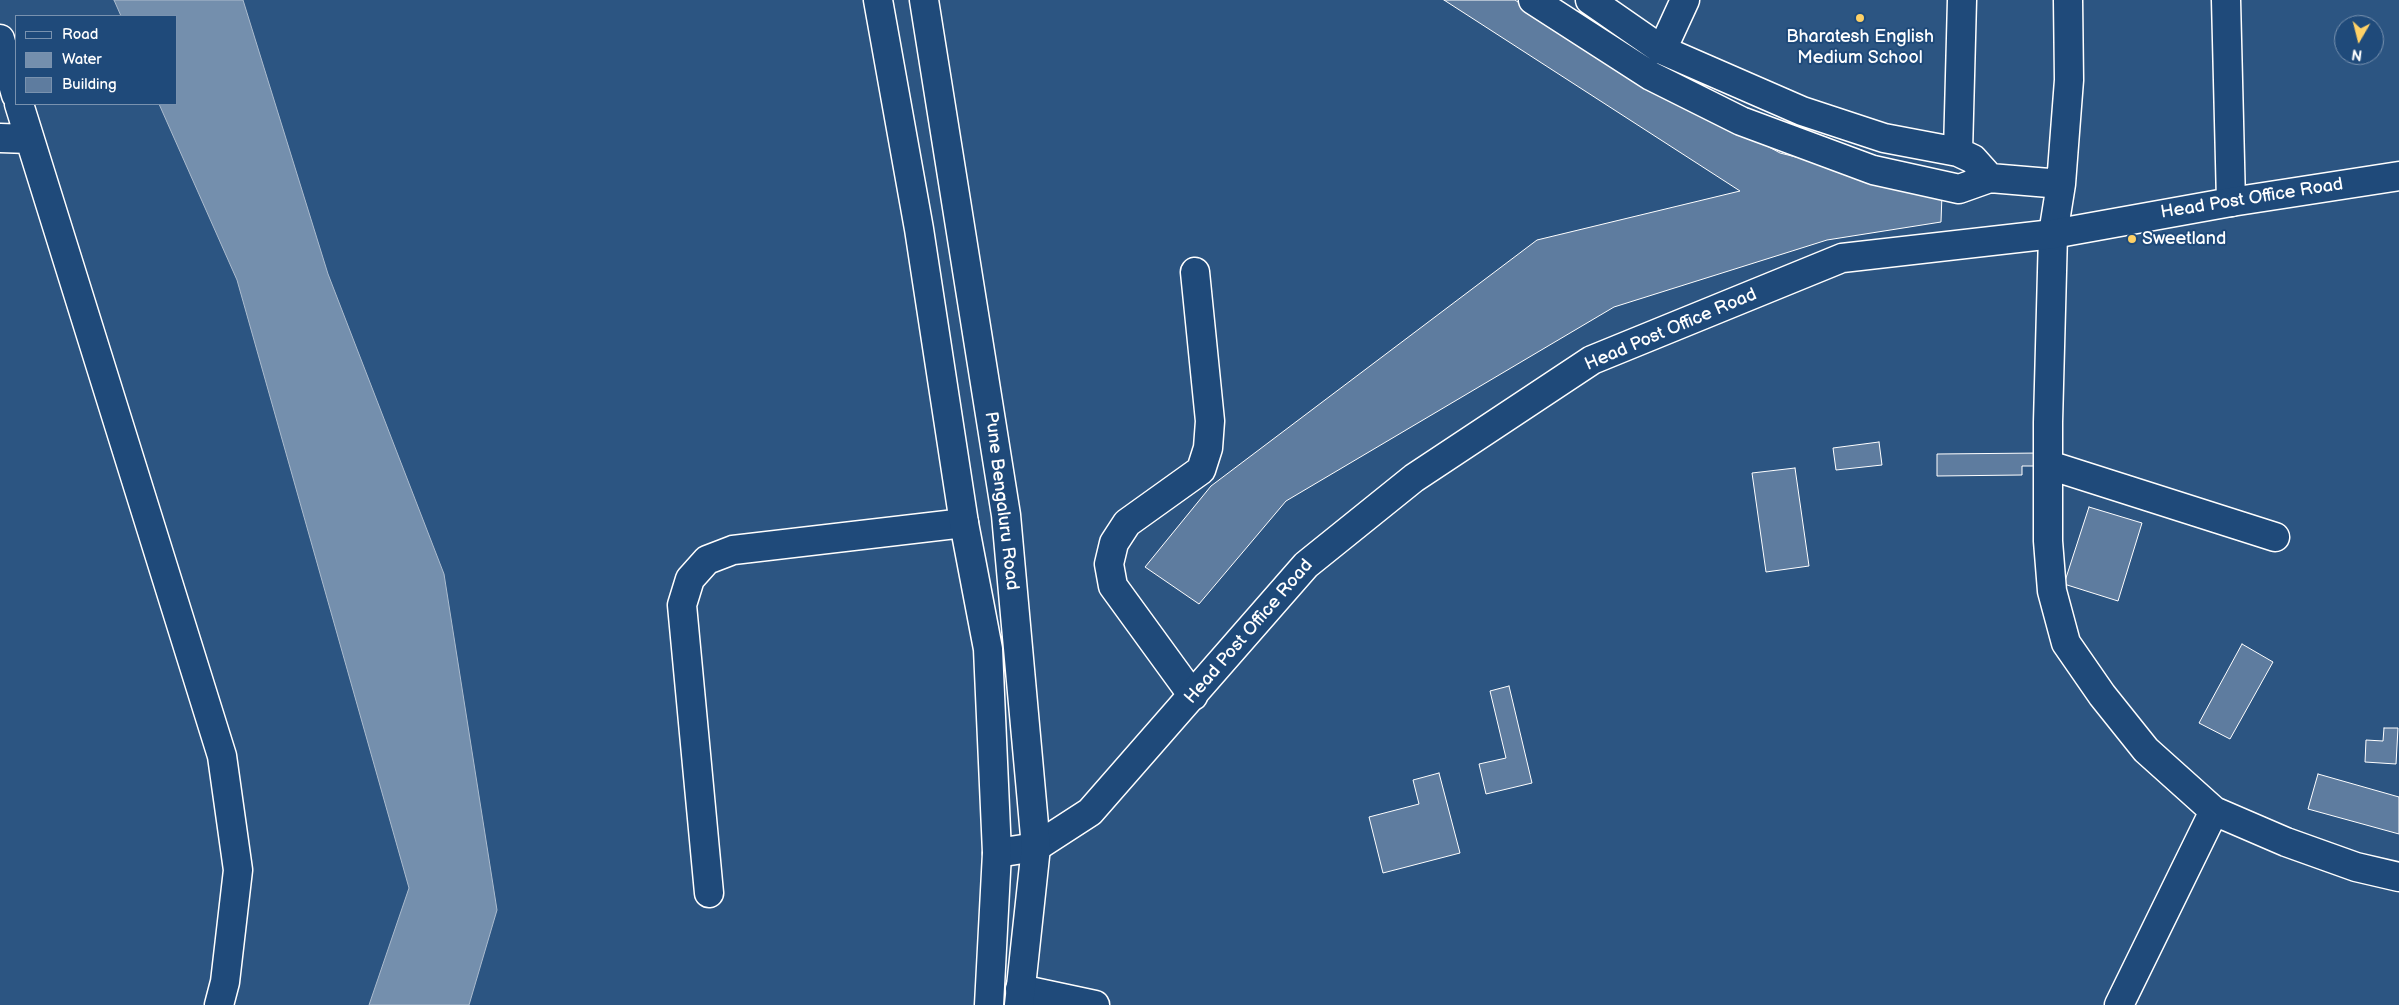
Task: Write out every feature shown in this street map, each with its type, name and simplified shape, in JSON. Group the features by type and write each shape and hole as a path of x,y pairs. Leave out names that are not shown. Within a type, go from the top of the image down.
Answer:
{"street":[{"path":"878,0 919,229 964,523 988,648 997,853 989,1005"},
{"name":"Pune Bengaluru Road","path":"924,0 1006,515 1036,847 1020,997"},
{"path":"1532,0 1651,76 1741,121 1804,146 1873,170 1959,189 1990,178 2061,184"},
{"path":"1590,0 1662,50 1802,111 1884,138 1958,152 1972,159 1990,178"},
{"path":"1662,50 1685,0"},
{"path":"1958,152 1962,0"},
{"path":"2068,0 2069,80 2061,184 2053,234 2048,541 2052,591 2066,643 2102,695 2146,750 2214,810 2286,842 2356,867 2399,878"},
{"path":"2226,0 2231,202"},
{"path":"0,40 15,92"},
{"path":"19,105 222,756 238,870 225,982 220,1005"},
{"path":"0,138 29,139"},
{"name":"Head Post Office Road","path":"997,853 1036,847 1090,812 1306,565 1414,478 1592,360 1842,258 2053,234 2231,202 2399,176"},
{"path":"1193,696 1113,586 1109,564 1114,543 1127,523 1201,470 1208,448 1210,421 1195,272"},
{"path":"2049,465 2275,537"},
{"path":"709,894 682,605 690,579 707,560 733,550 964,523"},
{"path":"2119,1005 2129,981 2214,810"},
{"path":"1020,997 1095,1005"}],"water":[{"path":"114,0 243,0 328,274 444,574 497,910 469,1005 369,1005 409,888 237,280 159,105 178,105 178,15 121,15"}],"building":[{"path":"1444,0 1515,0 1586,47 1780,153 1942,194 1941,222 1827,240 1614,307 1286,501 1199,604 1145,567 1211,486 1537,240 1740,191"},
{"path":"1879,442 1882,465 1836,470 1833,448"},
{"path":"2041,453 2041,466 2022,466 2022,475 1937,476 1937,454"},
{"path":"1795,468 1809,566 1766,572 1752,473"},
{"path":"2089,507 2142,523 2118,601 2064,584"},
{"path":"2242,644 2273,662 2230,739 2199,723"},
{"path":"1509,686 1532,783 1486,794 1479,764 1506,758 1490,691"},
{"path":"2384,728 2398,728 2396,764 2365,762 2366,740 2383,741"},
{"path":"1439,773 1460,853 1383,873 1369,817 1419,804 1413,780"},
{"path":"2318,774 2399,797 2399,834 2308,809"}],"place":[{"name":"Bharatesh English Medium School","path":"1860,18"},
{"name":"Sweetland","path":"2132,239"}]}
